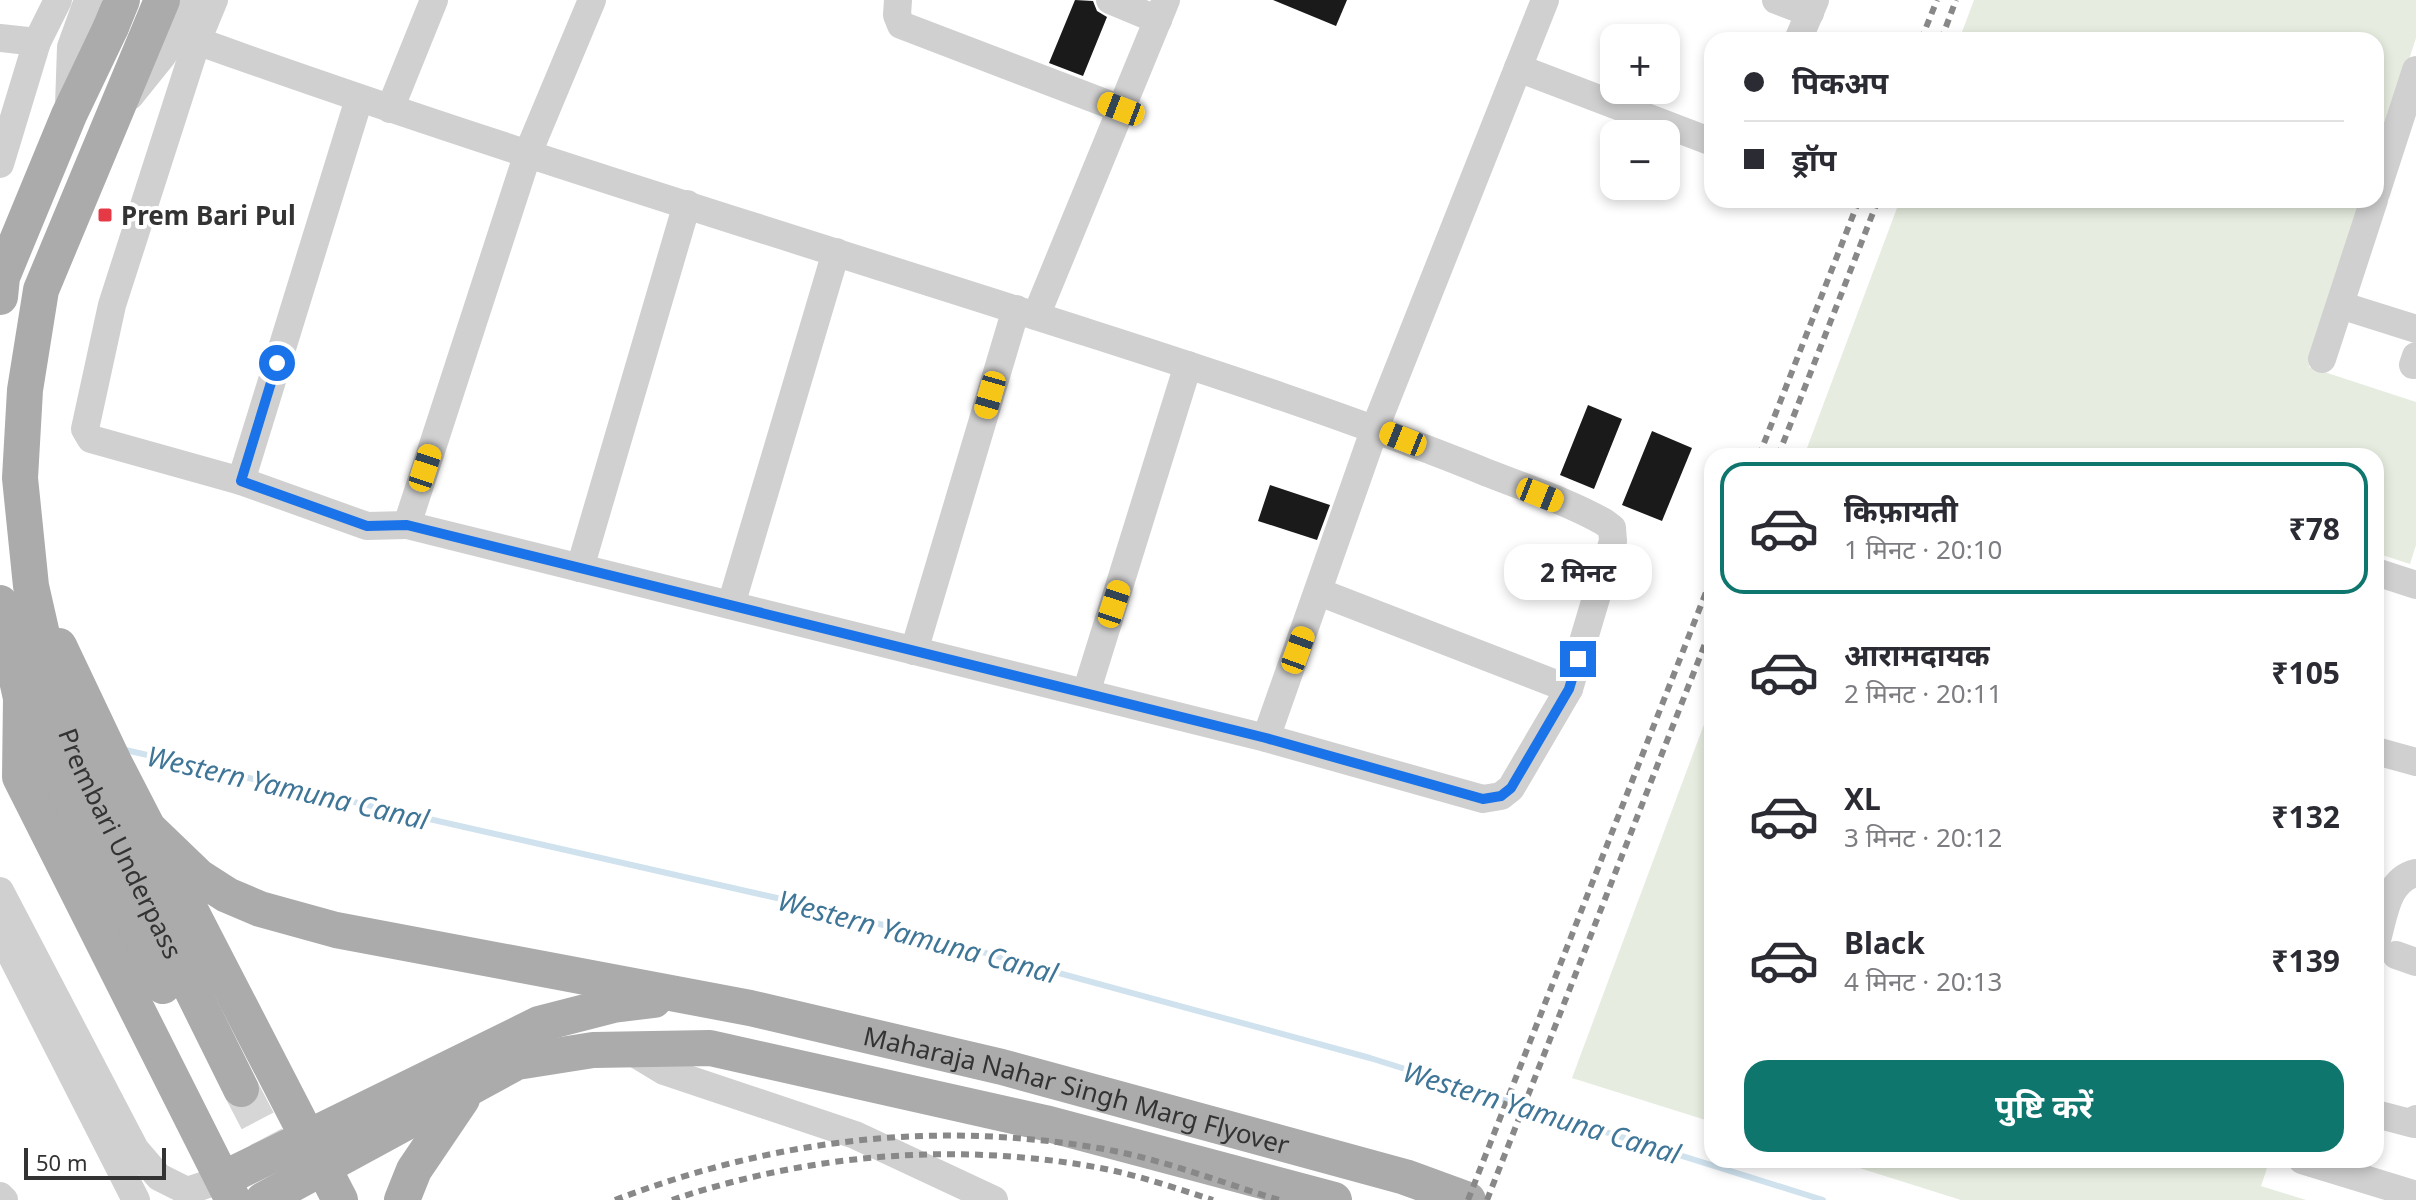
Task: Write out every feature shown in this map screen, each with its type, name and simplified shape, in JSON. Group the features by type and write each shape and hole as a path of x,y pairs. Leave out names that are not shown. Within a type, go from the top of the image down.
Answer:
{"main road":[{"path":"162,0 172,38 113,118 41,290 25,390 15,595 71,702 97,763 147,827 199,877 227,895 260,909 336,930 583,975 681,997"},
{"path":"0,297 2,277 69,115 107,9"},
{"name":"Prembari Underpass","path":"15,595 21,698 31,751 231,1093 97,763"},
{"path":"31,751 20,777 228,1190 316,1152 539,1024 613,1005 681,997"},
{"path":"147,827 340,1200"},
{"name":"Maharaja Nahar Singh Marg Flyover","path":"681,997 750,1008 1002,1067 1405,1177 1468,1200"},
{"name":"Maharaja Nahar Singh Marg Flyover","path":"316,1152 517,1062 593,1050 710,1048 1045,1123 1334,1200"},
{"path":"402,1200 414,1170 437,1132 475,1082"},
{"path":"263,1200 316,1152"}],"street":[{"path":"0,164 37,42 58,0"},
{"path":"172,38 1188,365 1375,428 1595,517 1612,528 1613,541 1569,689 1511,788 1501,796 1483,799 1266,738 407,525 367,526 241,481 103,445 91,439 85,429 172,38 193,0"},
{"path":"172,38 214,0"},
{"path":"390,109 434,0"},
{"path":"407,525 528,153 592,0"},
{"path":"898,0 897,15 901,25 1121,109"},
{"path":"914,651 1026,313 1121,109 1162,10 1110,0"},
{"path":"1266,738 1375,428 1545,0"},
{"path":"1776,0 1813,6 1802,32"},
{"path":"0,38 37,42"},
{"path":"1518,68 1704,139"},
{"path":"2384,169 2415,78"},
{"path":"241,481 359,99"},
{"path":"580,568 687,204"},
{"path":"2322,359 2371,208"},
{"path":"731,605 836,252"},
{"path":"2340,305 2416,329"},
{"path":"1086,693 1188,365"},
{"path":"2384,575 2416,585"},
{"path":"1319,592 1569,689"},
{"path":"2384,753 2416,762"},
{"path":"2396,954 2393,888 2406,876 2416,873"},
{"path":"0,891 135,1149 159,1177 187,1191 228,1190"},
{"path":"0,933 136,1200"},
{"path":"631,1051 664,1071 855,1135 994,1200"},
{"path":"2384,1116 2414,1124 2416,1119"},
{"path":"2330,1168 2416,1195"}],"shaded area":[{"path":"1974,0 2416,0 2416,38 2384,136 2384,32 1962,32"},
{"path":"1897,208 2360,208 2309,367 2416,402 2416,545 2410,564 2384,556 2384,448 1807,448"},
{"path":"1704,724 1704,1119 1572,1078"},
{"path":"1859,1168 2267,1168 2261,1186 2306,1200 1961,1200"}],"building":[{"path":"1075,0 1093,1 1097,11 1107,17 1083,76 1049,63"},
{"path":"1273,0 1347,0 1336,26"},
{"path":"1588,405 1622,419 1594,489 1560,475"},
{"path":"1652,431 1692,448 1662,521 1622,505"},
{"path":"1270,485 1330,505 1317,540 1258,521"}],"waterway":[{"name":"Western Yamuna Canal","path":"121,749 821,908 1370,1058 1704,1163"},
{"name":"Western Yamuna Canal","path":"1721,1168 1823,1200"}],"tunnel":[{"path":"241,1089 288,1179"}],"railway":[{"path":"1924,32 1937,0"},
{"path":"1944,32 1956,0"},
{"path":"1762,448 1856,208"},
{"path":"1781,448 1875,208"},
{"path":"1468,1200 1704,597"},
{"path":"1487,1200 1704,646"},
{"path":"615,1200 674,1179 793,1150 913,1136 1036,1140 1121,1152 1279,1200"},
{"path":"672,1200 776,1172 828,1163 935,1154 1042,1159 1095,1167 1140,1177 1213,1200"}],"place":[{"name":"Prem Bari Pul","path":"105,215"}],"route":[{"path":"277,363 241,481 367,526 407,525 1266,738 1483,799 1501,796 1511,788 1569,689 1578,659"}]}
